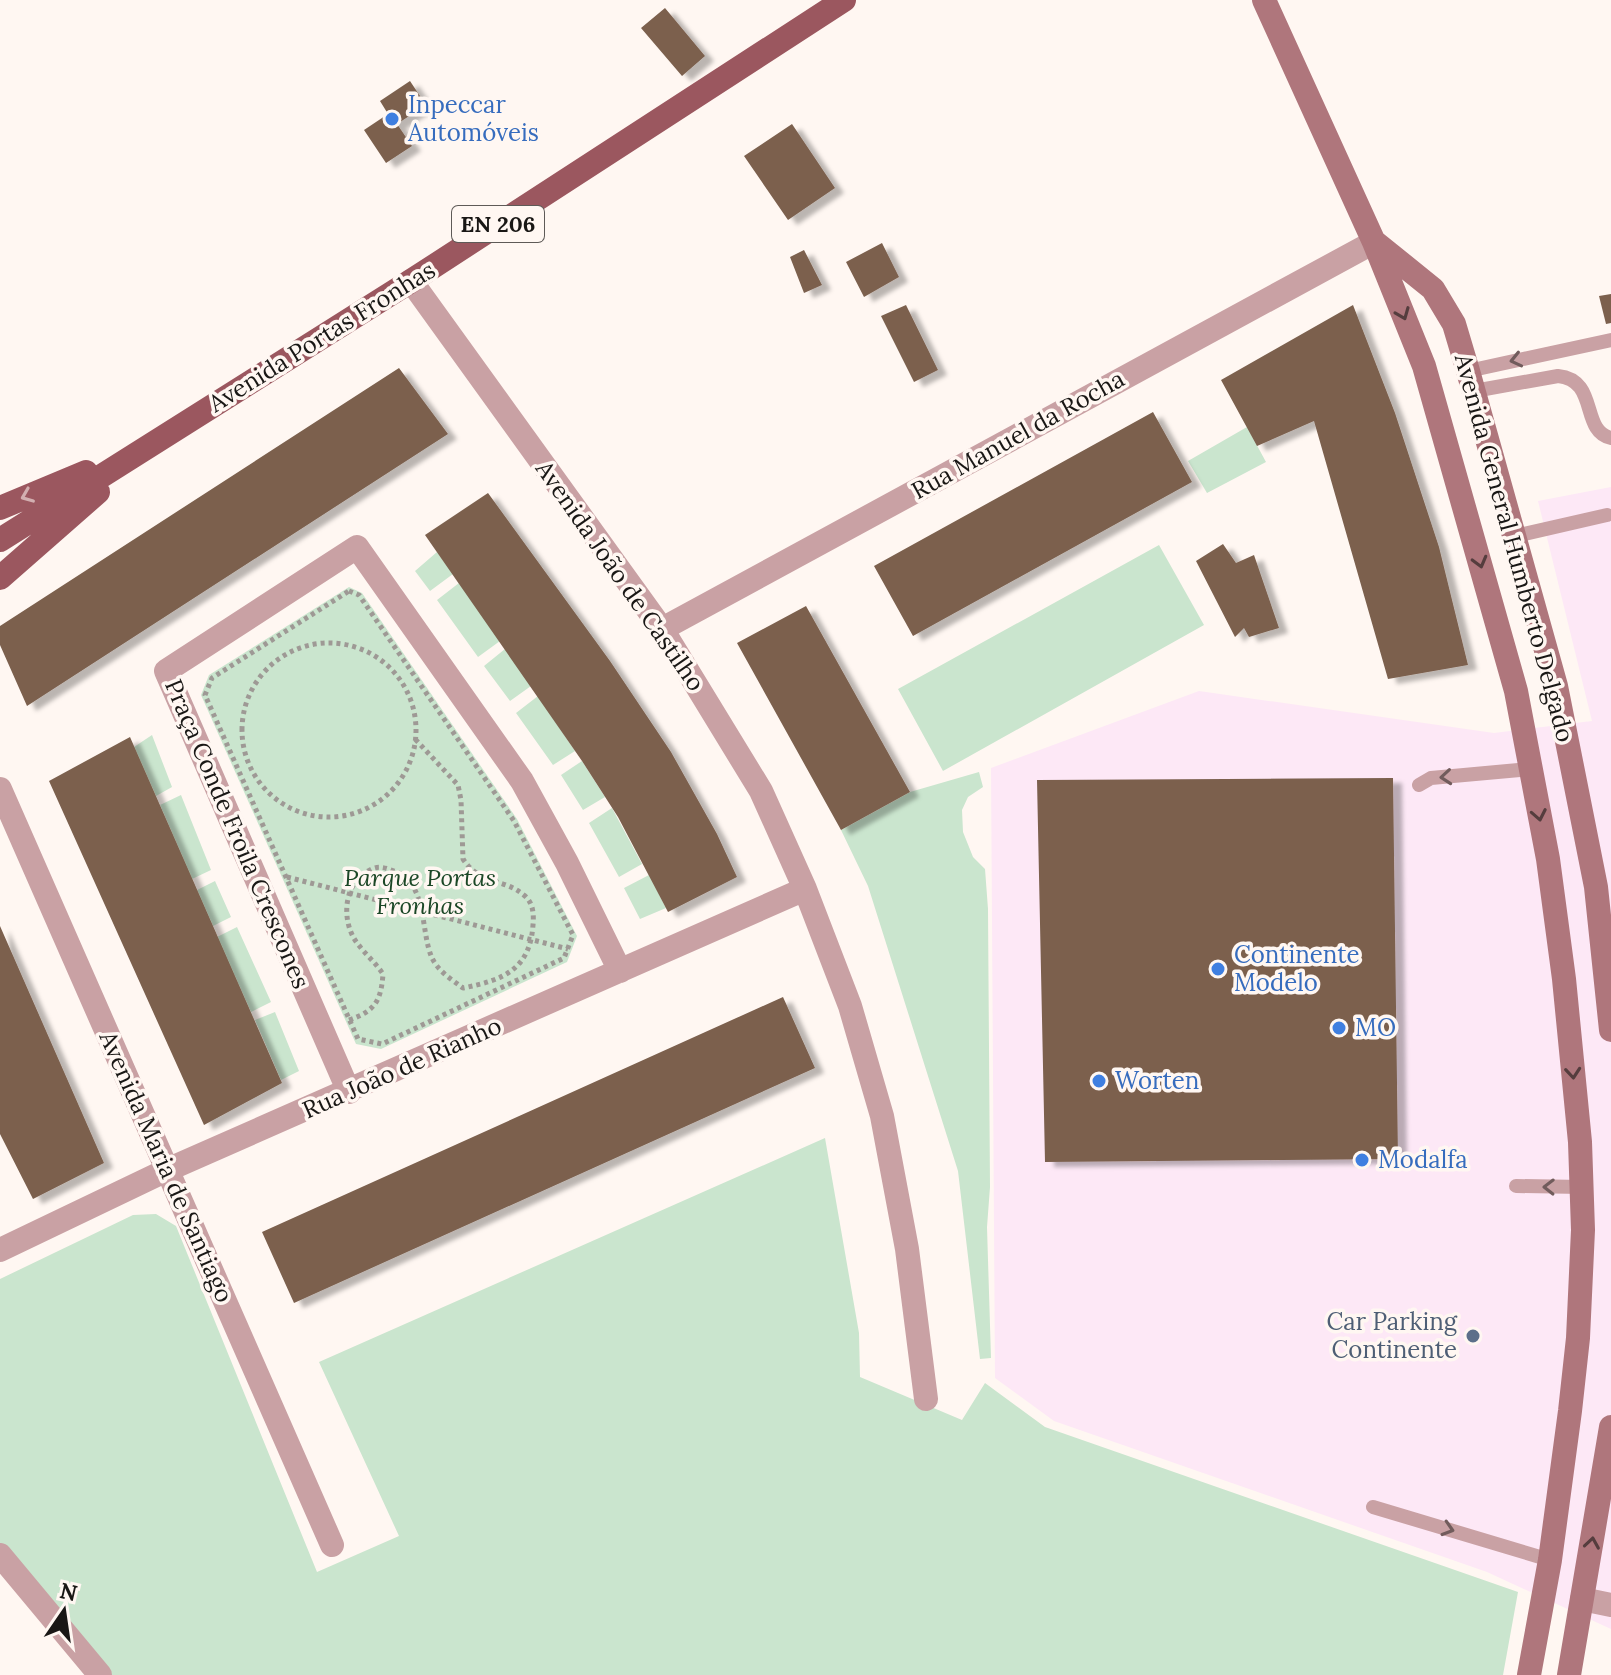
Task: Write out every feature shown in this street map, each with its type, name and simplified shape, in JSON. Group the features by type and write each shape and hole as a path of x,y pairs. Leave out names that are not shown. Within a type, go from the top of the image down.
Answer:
{"main road":[{"name":"Avenida Portas Fronhas","path":"0,540 411,281 844,0"},
{"name":"Avenida General Humberto Delgado","path":"1264,0 1374,242 1424,366 1516,691 1548,859 1564,979 1582,1187 1578,1338 1550,1560 1529,1675"},
{"name":"Avenida General Humberto Delgado","path":"1374,242 1433,289 1454,324 1556,686 1603,886 1611,1030"},
{"path":"0,508 151,445"},
{"path":"0,578 151,445"},
{"path":"1569,1675 1607,1473 1611,1427"}],"street":[{"name":"Rua Manuel da Rocha","path":"662,629 1374,242"},
{"name":"Avenida João de Castilho","path":"411,281 662,629 761,791 805,889 850,1006 882,1116 907,1249 926,1399"},
{"name":"Praça Conde Froila Crescones","path":"349,1092 166,671 357,547 522,781 567,863 620,971"},
{"name":"Avenida Maria de Santiago","path":"0,789 332,1545"},
{"name":"Rua João de Rianho","path":"0,1250 167,1170 805,889"},
{"path":"0,1555 100,1675"},
{"path":"1582,1599 1611,1605"}],"lane":[{"path":"1471,381 1611,340"},
{"path":"1471,381 1570,378 1579,385 1597,428 1605,437 1611,438"},
{"path":"1515,536 1607,515"},
{"path":"1419,785 1431,778 1530,769"},
{"path":"1516,1186 1582,1187"},
{"path":"1373,1507 1550,1560"}],"path":[{"path":"349,591 359,595 514,821 573,935 564,958 382,1044 358,1039 286,877 205,695 212,678 349,591"},
{"path":"349,1020 366,1014 375,1006 382,990 383,974 355,941 348,923 346,904 353,885 369,870 383,867 401,873 411,884 422,912 432,958 446,976 463,988 517,969 531,940 534,917 531,903 512,888 479,877 463,859 458,785 415,739 414,707 409,693 376,659 354,647 324,641 308,642 284,653 268,667 255,682 248,701 241,738 248,764 276,800 304,813 336,818 373,806 403,780 411,762 415,739"},
{"path":"286,877 568,949"}],"shaded area":[{"path":"1611,487 1611,1629 1487,1572 1054,1421 995,1378 991,768 1199,691 1494,733 1592,721 1538,501"}],"green space":[{"path":"1247,427 1266,462 1207,493 1188,461"},
{"path":"1159,545 1204,625 943,771 898,689"},
{"path":"437,552 453,574 430,591 415,571"},
{"path":"459,583 500,641 478,657 437,600"},
{"name":"Parque Portas Fronhas","path":"349,587 362,593 517,819 577,936 567,962 381,1049 356,1044 201,695 209,675"},
{"path":"505,649 531,686 510,701 484,666"},
{"path":"538,696 575,751 553,765 516,713"},
{"path":"152,735 172,787 156,796 134,747"},
{"path":"582,761 605,797 583,810 561,775"},
{"path":"979,772 983,787 968,797 962,810 963,832 973,857 985,869 988,909 990,1187 987,1227 991,1358 980,1359 958,1171 868,886 841,830 910,792"},
{"path":"181,795 211,870 192,879 160,805"},
{"path":"612,808 642,864 619,877 589,823"},
{"path":"649,875 666,908 640,919 624,888"},
{"path":"215,881 231,917 213,926 197,890"},
{"path":"237,927 271,1002 251,1012 217,937"},
{"path":"275,1012 299,1071 281,1080 255,1020"},
{"path":"825,1138 859,1333 860,1377 962,1420 985,1383 1045,1427 1518,1592 1503,1675 104,1675 0,1550 0,1279 133,1215 156,1214 176,1226 317,1572 399,1536 319,1362"}],"building":[{"path":"665,8 705,56 682,76 641,28"},
{"name":"Inpeccar Automóveis","path":"410,81 426,105 397,124 412,146 386,163 364,130 388,114 380,101"},
{"path":"792,124 835,188 788,220 744,156"},
{"path":"882,243 899,277 864,297 846,262"},
{"path":"804,250 822,285 804,293 790,257"},
{"path":"1611,294 1611,323 1606,324 1599,296"},
{"path":"906,305 938,370 914,382 881,316"},
{"path":"1353,305 1395,413 1439,547 1468,665 1388,679 1314,421 1257,446 1221,380"},
{"path":"399,368 448,434 27,706 0,645 0,626"},
{"path":"1153,412 1192,482 913,636 874,566"},
{"path":"488,493 610,661 671,752 737,877 668,912 618,817 582,761 425,535"},
{"path":"1223,544 1236,563 1254,555 1279,628 1249,637 1244,628 1235,637 1196,561"},
{"path":"806,606 910,792 841,830 737,643"},
{"path":"130,737 282,1083 204,1125 49,781"},
{"name":"Continente Modelo","path":"1393,778 1398,1159 1045,1162 1037,780"},
{"path":"0,926 104,1163 33,1199 0,1134"},
{"path":"783,997 815,1068 294,1303 262,1232"}],"place":[{"name":"Inpeccar Automóveis","path":"392,119"},
{"name":"Continente Modelo","path":"1218,969"},
{"name":"MO","path":"1339,1028"},
{"name":"Worten","path":"1099,1081"},
{"name":"Modalfa","path":"1362,1160"},
{"name":"Car Parking Continente","path":"1473,1336"}]}
